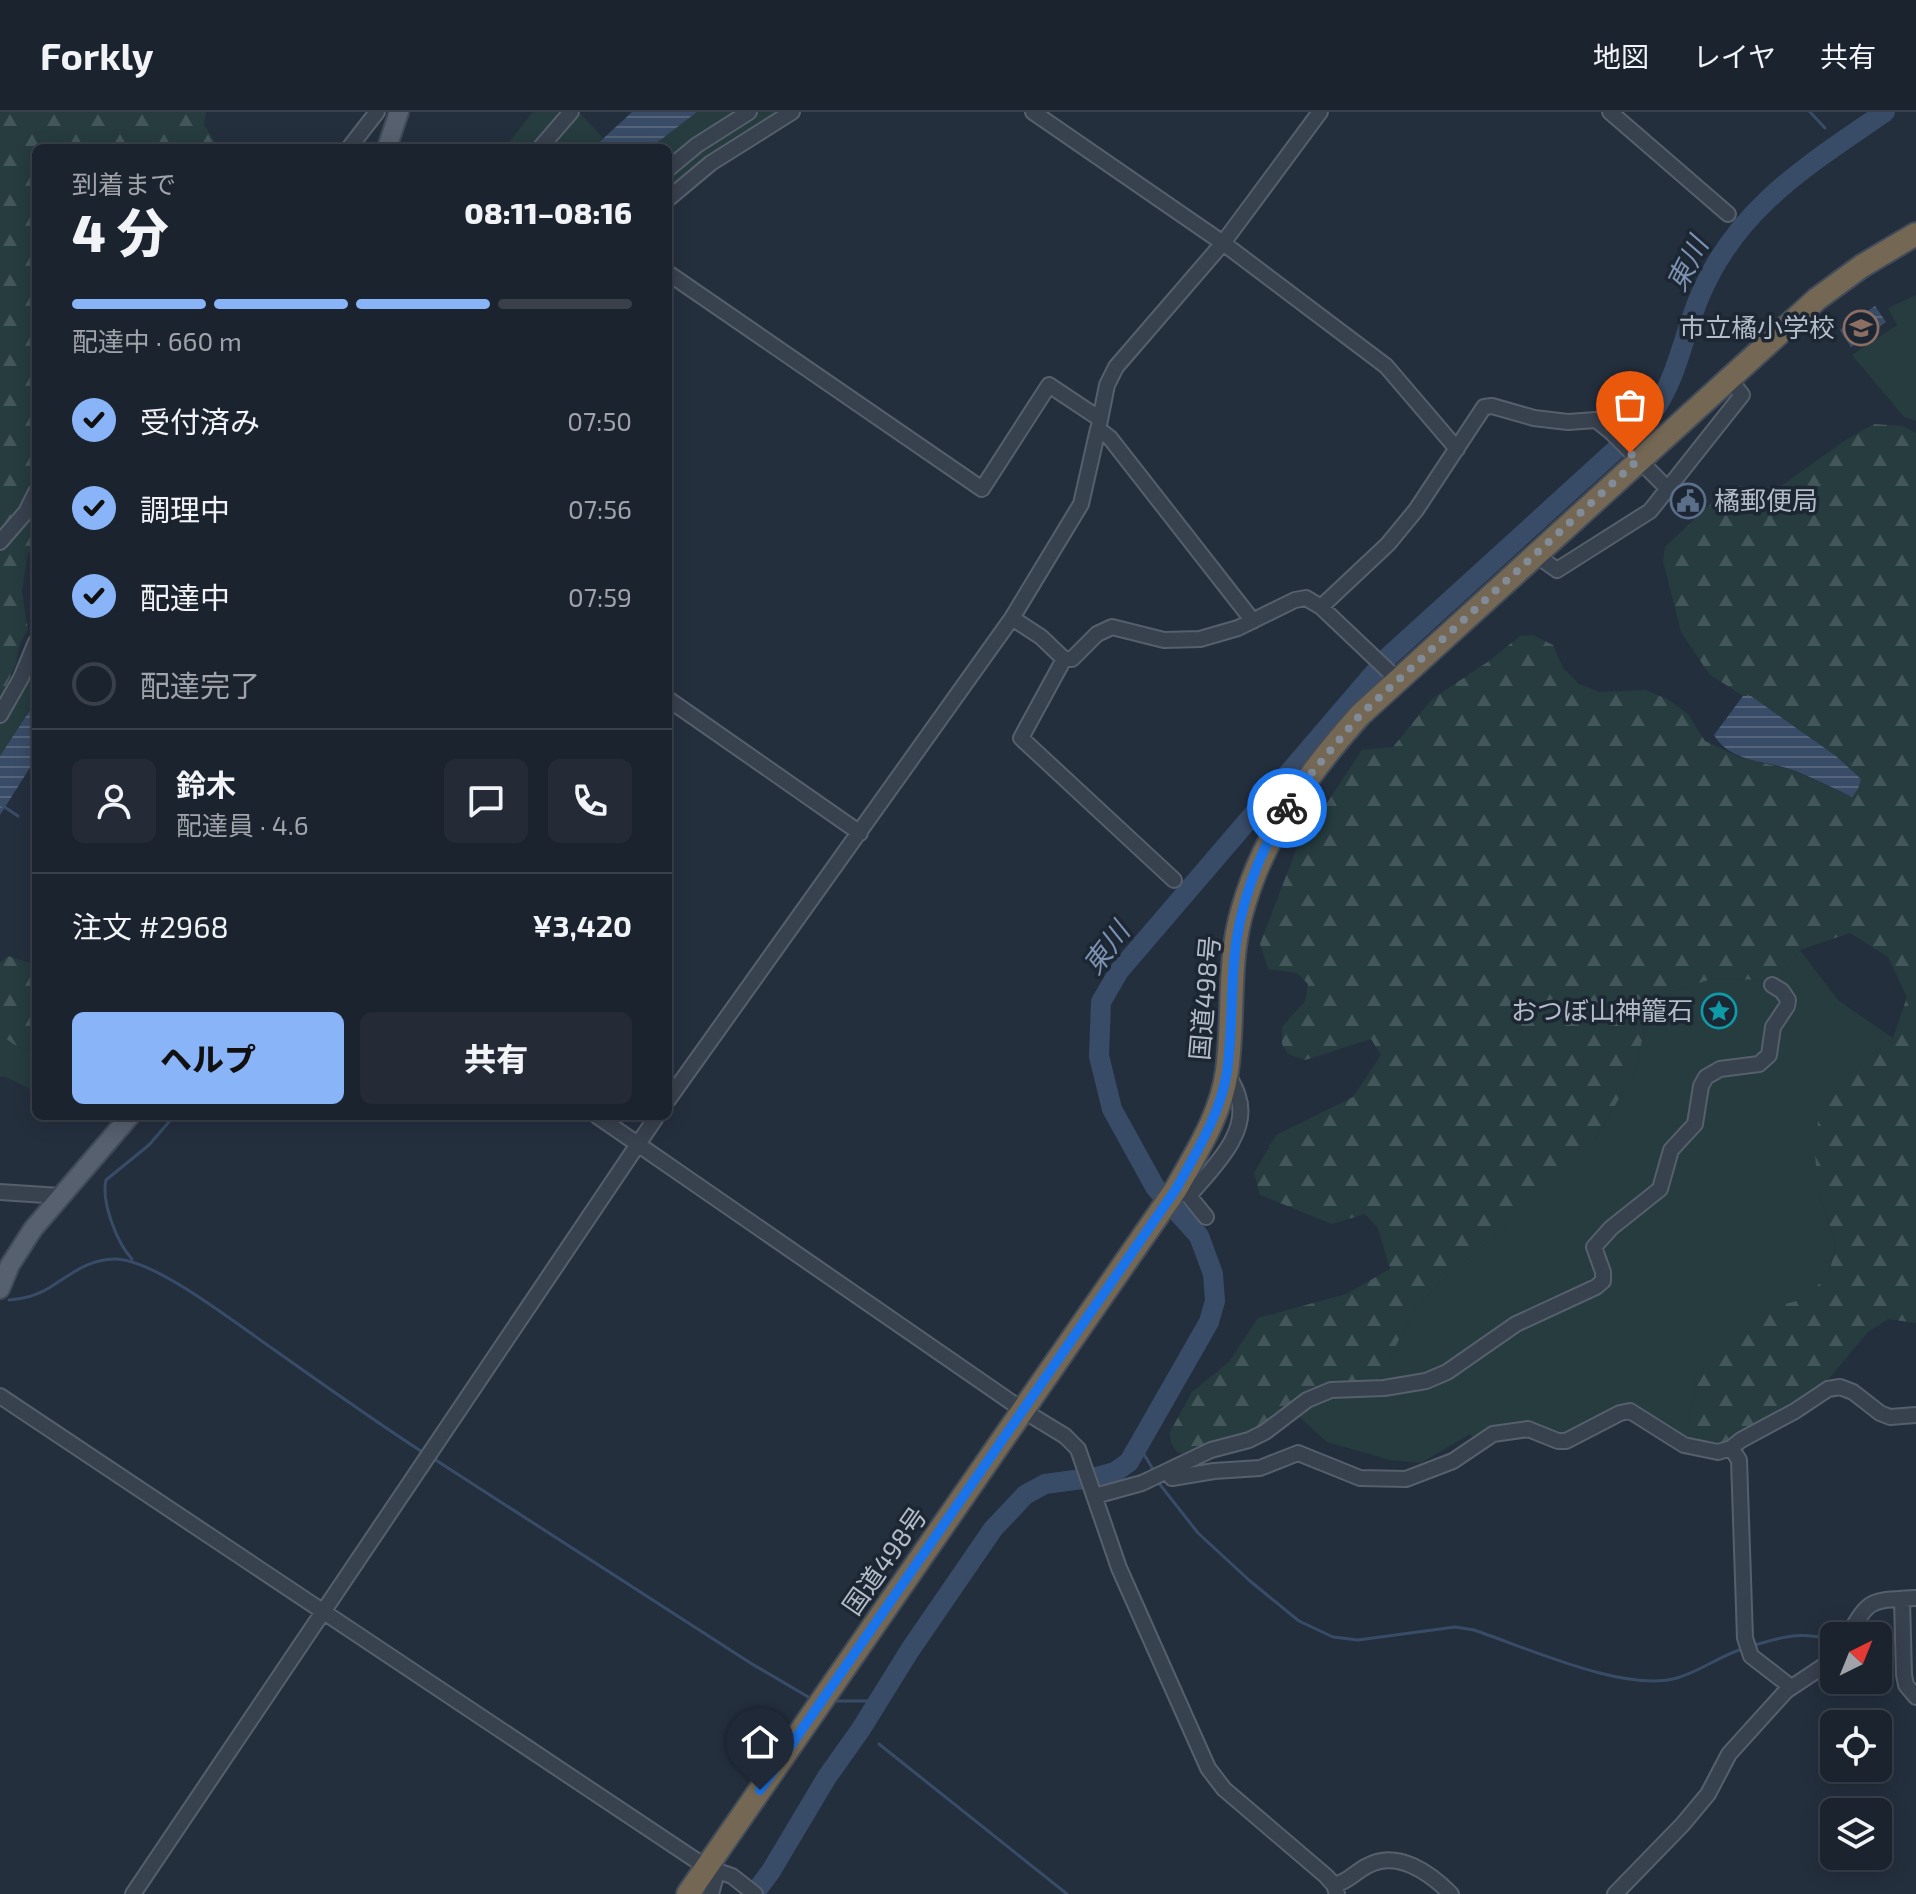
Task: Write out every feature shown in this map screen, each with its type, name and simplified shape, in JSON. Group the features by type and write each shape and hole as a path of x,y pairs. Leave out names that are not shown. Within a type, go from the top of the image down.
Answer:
{"highway":[{"name":"国道498号","path":"688,1894 711,1870 1158,1214 1183,1192 1214,1119 1227,1073 1239,922 1264,851 1305,781 1394,677 1536,555 1634,456 1729,378 1817,299 1862,266 1916,234"}],"main road":[{"path":"389,143 399,112"},
{"path":"0,1289 10,1265 33,1229 126,1120"}],"street":[{"path":"352,144 377,112"},
{"path":"543,144 571,112"},
{"path":"672,166 697,145 749,112"},
{"path":"672,196 711,163 792,112"},
{"path":"1033,112 1223,243 1386,366 1457,449"},
{"path":"672,1094 1012,618 1081,504 1107,385 1116,367 1223,243 1320,112"},
{"path":"1610,112 1728,214"},
{"path":"366,126 389,143"},
{"path":"672,276 982,489 1049,385 1099,424 1253,621"},
{"path":"1536,555 1557,570 1650,511 1742,395 1729,378"},
{"path":"1321,607 1388,544 1416,510 1484,407 1568,422 1596,420 1669,490"},
{"path":"0,542 26,512 32,500"},
{"path":"1012,618 1041,637 1064,659 1072,659 1097,634 1112,627 1164,640 1200,639 1238,628 1295,600 1306,598 1321,607 1394,677"},
{"path":"0,715 32,652"},
{"path":"1064,659 1021,738 1174,880"},
{"path":"672,702 860,833"},
{"path":"1094,1493 1142,1483 1211,1450 1249,1440 1265,1432 1307,1400 1331,1390 1410,1385 1447,1372 1516,1324 1596,1287 1603,1281 1603,1272 1594,1247 1611,1228 1660,1189 1671,1150 1695,1124 1701,1086 1706,1077 1720,1069 1759,1064 1769,1055 1773,1027 1788,1000 1787,995 1772,985"},
{"path":"603,1120 1024,1411 1065,1436 1078,1449 1085,1463 1119,1568 1208,1768 1224,1789 1335,1890 1370,1864 1385,1859 1401,1859 1451,1894"},
{"path":"133,1894 654,1120"},
{"path":"0,1192 60,1196"},
{"path":"1183,1192 1206,1217"},
{"path":"1167,1472 1172,1478 1260,1468 1298,1453 1360,1478 1406,1479 1453,1461 1493,1434 1528,1429 1558,1441 1566,1441 1620,1413 1630,1411 1684,1445 1718,1452 1731,1448 1828,1389 1840,1387 1853,1392 1890,1417 1916,1415"},
{"path":"0,1396 711,1870 732,1876 750,1890"},
{"path":"1731,1448 1739,1460 1745,1638 1751,1656 1791,1687"},
{"path":"1857,1622 1869,1604 1880,1600 1907,1603 1904,1675 1906,1685 1916,1697"},
{"path":"1615,1894 1708,1794 1729,1754 1791,1687 1820,1668"},
{"path":"711,1870 711,1894"}],"green space":[{"path":"0,112 206,112 204,125 216,144 32,144 32,494 27,505 32,525 32,548 28,554 22,591 28,630 0,699"},
{"path":"533,112 579,112 603,138 597,144 507,144"},
{"path":"697,112 781,112 693,168 672,188 672,144 655,144"},
{"path":"1916,295 1916,421 1904,417 1852,355 1897,325 1888,308"},
{"path":"1874,424 1902,426 1916,433 1916,1323 1888,1319 1868,1332 1825,1383 1723,1443 1699,1440 1689,1423 1696,1378 1751,1313 1804,1299 1829,1274 1836,1244 1818,1191 1815,1153 1819,1112 1848,1076 1893,1038 1907,997 1888,957 1850,933 1800,950 1777,981 1715,978 1674,991 1644,1031 1635,1072 1594,1141 1522,1213 1440,1282 1416,1307 1388,1361 1367,1380 1302,1394 1256,1430 1189,1455 1177,1452 1171,1443 1170,1432 1192,1392 1229,1362 1258,1318 1346,1294 1390,1269 1378,1228 1365,1214 1332,1224 1260,1195 1254,1173 1276,1135 1353,1097 1381,1055 1371,1039 1305,1060 1288,1054 1282,1044 1282,1027 1305,1001 1308,984 1297,973 1268,969 1260,944 1296,850 1362,750 1393,747 1432,699 1520,636 1533,635 1553,645 1563,668 1579,684 1600,692 1646,690 1667,699 1687,713 1705,741 1739,757 1792,770 1852,797 1861,779 1836,756 1751,696 1743,696 1709,674 1681,632 1663,561 1665,547 1717,498 1736,486 1780,487 1844,441"},
{"path":"32,669 32,707 0,756 0,722"},
{"path":"1800,950 1838,1000 1893,1038 1848,1076 1818,1191 1836,1244 1829,1274 1804,1299 1751,1314 1696,1378 1689,1423 1699,1440 1695,1443 1633,1407 1564,1436 1530,1423 1475,1439 1470,1434 1421,1463 1390,1460 1327,1442 1287,1406 1302,1394 1328,1387 1388,1361 1416,1307 1440,1282 1522,1213 1594,1141 1635,1072 1644,1031 1674,991 1715,978 1777,981"},
{"path":"8,956 32,964 32,1050 16,1046 0,1033 0,963"},
{"path":"0,1033 16,1046 32,1050 32,1090 0,1077"}],"water":[{"path":"632,112 697,112 655,144 597,144"},
{"path":"1875,306 1886,322 1851,347 1840,330"},
{"path":"1743,696 1751,696 1836,756 1861,779 1852,797 1793,770 1739,756 1721,744 1714,735"},
{"path":"32,707 32,764 0,815 0,756"}],"waterway":[{"path":"1810,112 1825,128"},
{"name":"東川","path":"754,1894 910,1650 993,1529 1025,1495 1045,1484 1097,1477 1115,1472 1129,1462 1209,1322 1215,1301 1213,1274 1199,1236 1155,1187 1112,1109 1099,1056 1101,1002 1119,971 1387,658 1633,434 1657,406 1714,266 1754,214 1802,170 1885,112"},
{"path":"0,804 18,816"},
{"path":"132,1259 112,1222 106,1199 106,1180 149,1145 171,1120"},
{"path":"9,1300 39,1293 96,1262 115,1259 132,1262 196,1295 424,1453"},
{"path":"1139,1446 1154,1471"},
{"path":"431,1457 752,1664 810,1698"},
{"path":"1158,1482 1198,1533 1250,1581 1299,1621 1333,1637 1358,1640 1455,1627 1474,1630 1603,1674 1655,1681 1686,1675 1745,1648"},
{"path":"1752,1646 1793,1636 1820,1638"},
{"path":"835,1701 879,1701"},
{"path":"879,1744 1067,1894"}],"way so far":[{"path":"1287,808 1305,781 1360,715 1638,460 1630,453"}],"place":[{"name":"市立橘小学校","path":"1861,328"},
{"name":"橘郵便局","path":"1688,501"},
{"name":"おつぼ山神籠石","path":"1719,1011"}],"route":[{"path":"760,1790 1176,1189 1214,1119 1227,1073 1239,922 1264,851 1287,808"}]}
